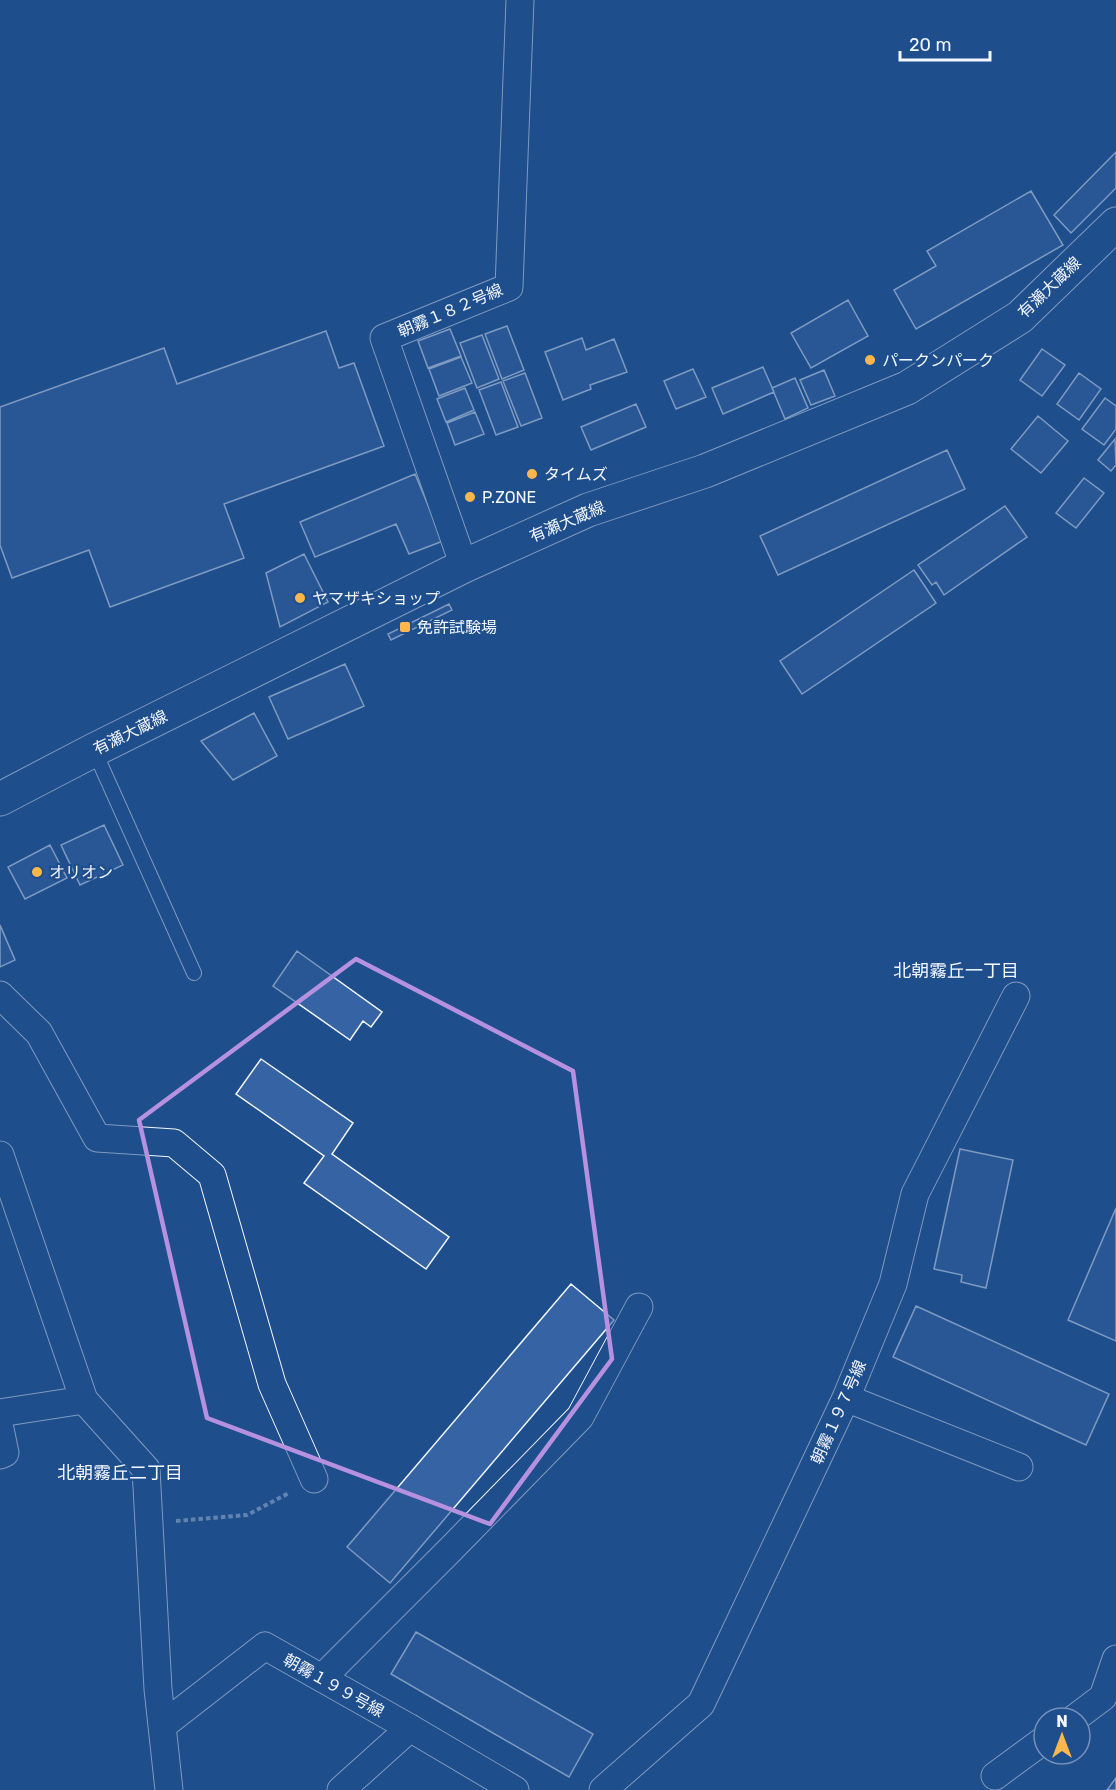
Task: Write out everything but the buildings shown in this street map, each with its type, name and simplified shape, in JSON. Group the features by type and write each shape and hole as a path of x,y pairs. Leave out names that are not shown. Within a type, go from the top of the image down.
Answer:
{"main road":[{"name":"有瀬大蔵線","path":"0,799 464,566 588,510 705,471 907,388 1020,317 1116,224"}],"street":[{"name":"朝霧１８２号線","path":"464,566 384,338 509,287 520,0"},
{"path":"0,995 39,1034 97,1138 174,1143 212,1175 272,1384 314,1479"},
{"name":"朝霧１９７号線","path":"603,1790 701,1704 846,1398 893,1284 915,1194 1016,996"},
{"path":"0,1155 84,1400 146,1469 158,1689 169,1790"},
{"path":"322,1678 580,1417 639,1307"},
{"path":"846,1398 1019,1467"},
{"path":"0,1413 84,1400"},
{"path":"0,1429 5,1453 0,1455"},
{"name":"朝霧１９９号線","path":"162,1726 265,1646 515,1790"},
{"path":"1091,1706 1103,1697 1115,1663"},
{"path":"341,1790 410,1728"},
{"path":"996,1776 1032,1749"}],"lane":[{"path":"94,750 194,973"}],"path":[{"path":"149,1523 247,1515 314,1479"}],"highlighted area":[{"path":"356,959 573,1071 612,1359 490,1524 207,1418 139,1120"}],"place":[{"name":"パークンパーク","path":"870,360"},
{"name":"タイムズ","path":"532,474"},
{"name":"P.ZONE","path":"470,497"},
{"name":"ヤマザキショップ","path":"300,598"},
{"name":"免許試験場","path":"405,627"},
{"name":"オリオン","path":"37,872"}],"district":[{"name":"北朝霧丘一丁目","path":"956,971"},
{"name":"北朝霧丘二丁目","path":"120,1473"}]}
